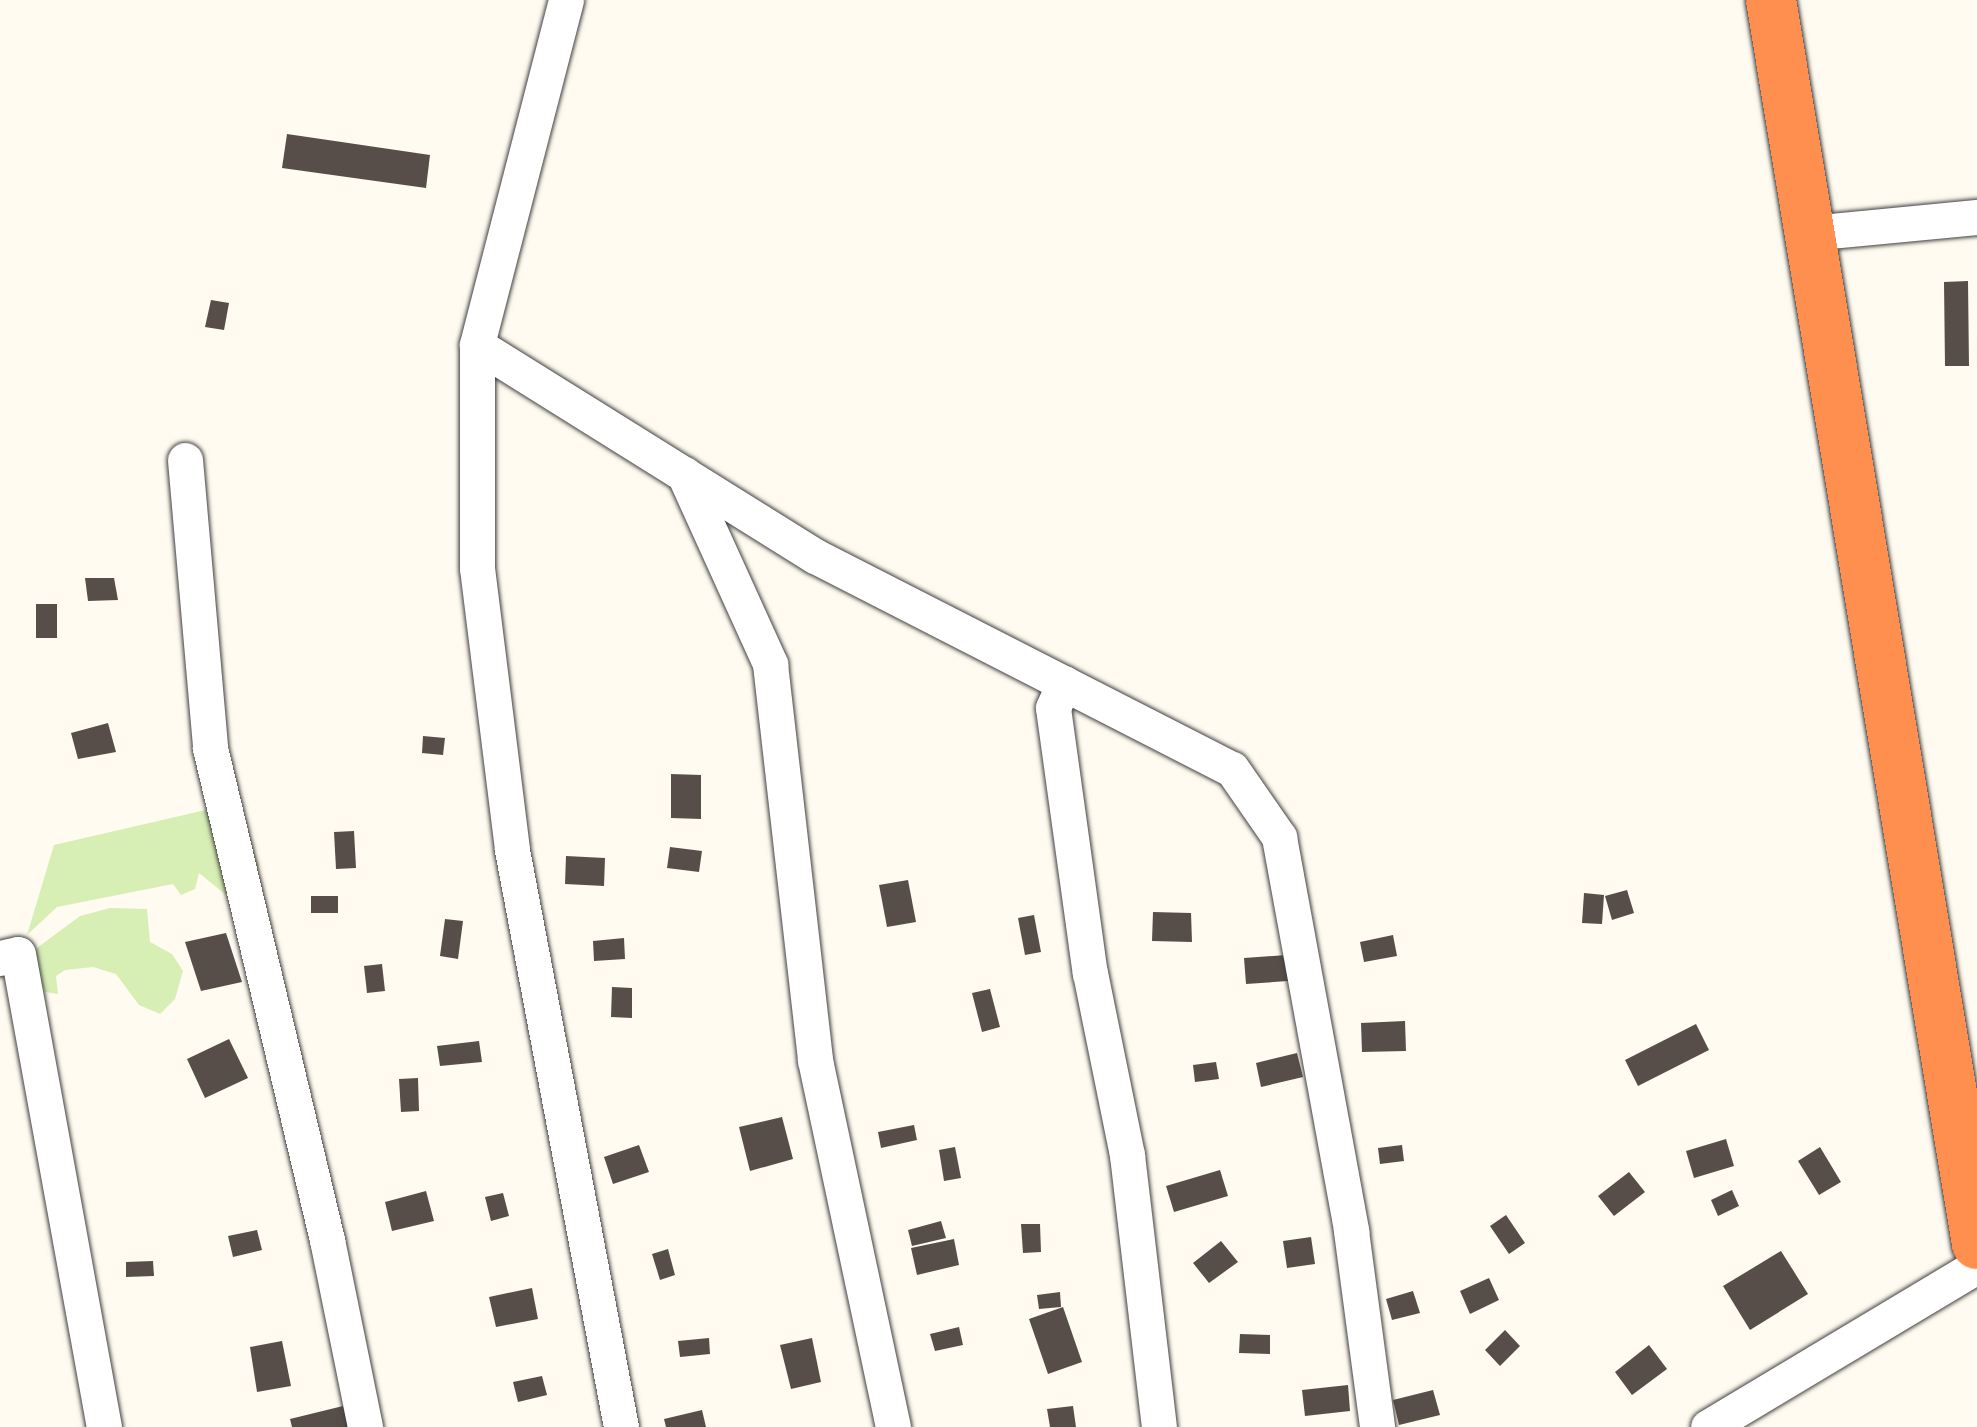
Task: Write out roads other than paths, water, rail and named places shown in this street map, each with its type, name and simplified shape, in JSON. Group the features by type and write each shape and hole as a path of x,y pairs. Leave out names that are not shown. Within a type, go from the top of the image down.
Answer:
{"highway":[{"path":"1771,0 1977,1244"}],"street":[{"path":"566,0 477,345 477,568 512,850 621,1427"},
{"path":"1810,233 1977,217"},
{"path":"477,345 815,556 1232,769 1279,837 1350,1231 1377,1427"},
{"path":"185,460 210,748 327,1240 365,1427"},
{"path":"684,474 770,664 815,1060 893,1427"},
{"path":"1064,683 1053,708 1090,973 1127,1156 1159,1427"},
{"path":"0,958 18,954 104,1427"},
{"path":"1708,1427 1977,1266"}]}
